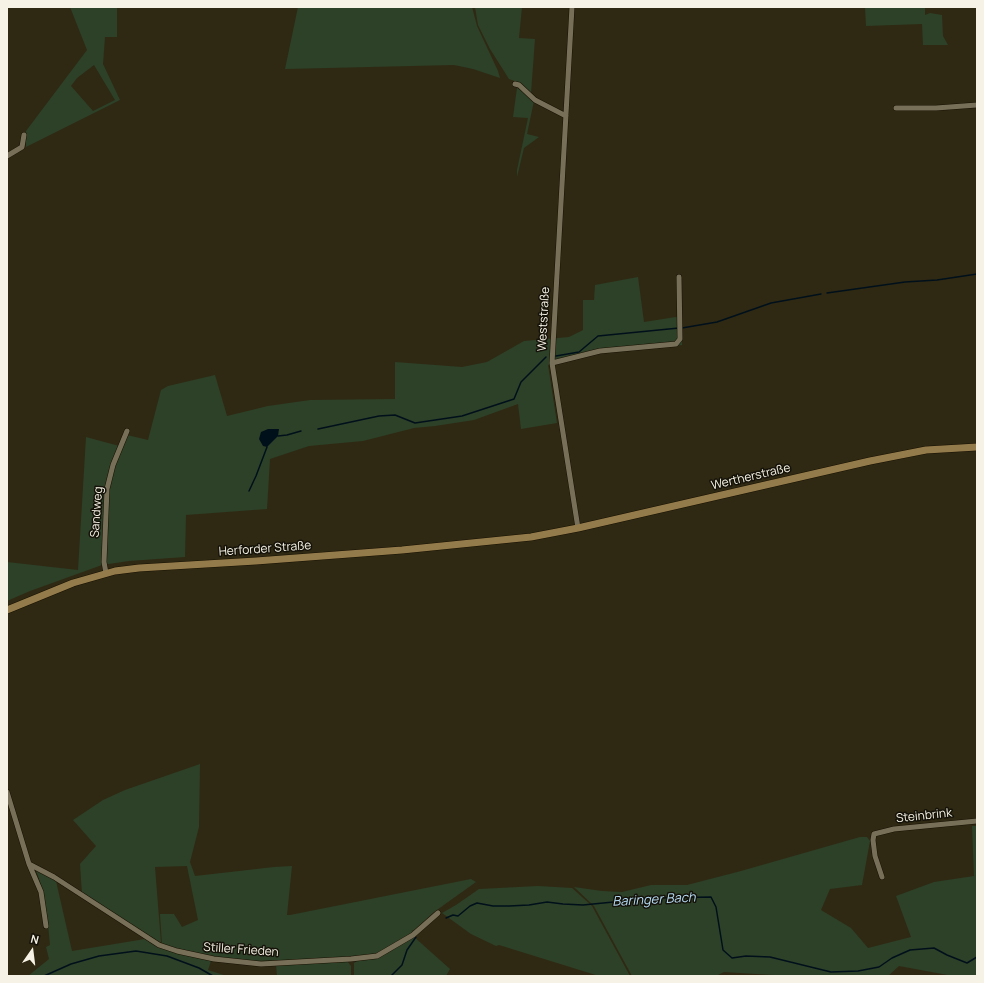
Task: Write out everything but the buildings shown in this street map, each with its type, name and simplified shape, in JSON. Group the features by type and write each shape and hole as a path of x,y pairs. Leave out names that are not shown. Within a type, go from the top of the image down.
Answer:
{"main road":[{"name":"Wertherstraße","path":"531,537 578,528 883,458 926,450 977,447"},
{"name":"Herforder Straße","path":"7,610 52,591 106,573 139,568 402,550 531,537"}],"street":[{"name":"Weststraße","path":"572,7 552,363 578,528"},
{"path":"515,84 519,85 535,100 566,116"},
{"path":"896,108 953,108 977,105"},
{"path":"7,156 22,147 24,135"},
{"path":"552,363 600,351 676,344 680,338 679,277"},
{"name":"Sandweg","path":"106,573 104,562 107,489 114,465 127,431"},
{"path":"7,792 29,864 42,892 46,926"},
{"name":"Steinbrink","path":"882,877 875,856 873,840 874,834 894,829 977,820"},
{"name":"Stiller Frieden","path":"29,864 54,877 159,945 214,960 261,964 351,959 377,956 413,935 438,914"}],"green space":[{"path":"70,7 117,7 117,37 105,37 103,64 120,100 26,147 26,131 87,50","holes":["94,65 115,100 93,111 71,86 77,78"]},
{"path":"298,7 472,7 477,26 500,78 473,69 454,65 285,69"},
{"path":"475,7 522,7 519,38 535,39 531,93 520,83 509,79 490,49 478,25"},
{"path":"865,7 925,7 925,15 930,13 942,15 943,36 948,45 923,45 922,24 866,26"},
{"path":"517,88 522,89 534,101 527,134 539,137 524,148 517,177 517,170 528,118 513,117"},
{"path":"638,277 644,322 682,316 682,345 600,353 548,365 557,423 521,429 518,404 474,420 414,428 363,441 309,446 270,459 267,509 186,515 185,557 129,561 102,565 30,591 7,601 7,562 78,570 86,437 123,447 127,435 148,440 161,390 168,386 215,375 227,416 268,406 310,400 395,399 395,362 462,367 487,362 524,341 569,337 583,330 583,300 594,300 595,285"},
{"path":"200,764 199,827 190,862 195,876 292,866 287,915 471,879 476,882 434,912 414,930 411,930 414,931 380,954 349,958 252,961 211,958 178,950 162,944 160,914 174,914 182,927 198,920 187,866 155,867 161,943 82,894 80,864 96,846 73,820 103,800 125,790"},
{"path":"972,826 977,826 977,975 953,976 899,966 888,976 789,976 724,972 716,976 632,976 594,906 574,887 622,892 651,885 687,885 860,837 867,837 870,841 862,885 830,889 821,910 851,928 868,948 911,937 896,896 934,882 974,876"},
{"path":"36,870 56,881 72,951 145,939 164,949 211,961 208,970 227,976 28,976 49,959 46,947 50,945 48,924 43,891"},
{"path":"538,886 572,888 592,906 630,976 599,976 499,945 496,946 471,934 442,913 479,889"},
{"path":"413,936 450,969 446,976 354,976 354,963 358,960 374,958 388,953"},
{"path":"348,962 351,966 351,976 277,976 276,964"}],"water":[{"path":"268,429 279,429 278,436 267,447 263,446 259,439 261,432"}],"waterway":[{"path":"827,293 977,274"},
{"path":"682,328 717,322 771,303 821,294"},
{"path":"556,356 579,352 598,336 679,328"},
{"path":"318,429 379,416 395,415 415,423 462,416 514,399 521,382 546,357"},
{"path":"278,436 301,431"},
{"path":"249,491 267,447"},
{"name":"Baringer Bach","path":"446,918 453,915 458,916 470,906 477,903 493,906 529,905 547,902 583,905 654,898 711,897 716,907 723,950 732,958 746,956 770,957 831,972 858,971 879,967 892,958 910,950 934,948 967,963 977,957"},
{"name":"Baringer Bach","path":"391,976 402,965 407,950 416,937"},
{"name":"Baringer Bach","path":"44,976 71,964 99,956 136,951 167,956 199,968 213,976"}]}
